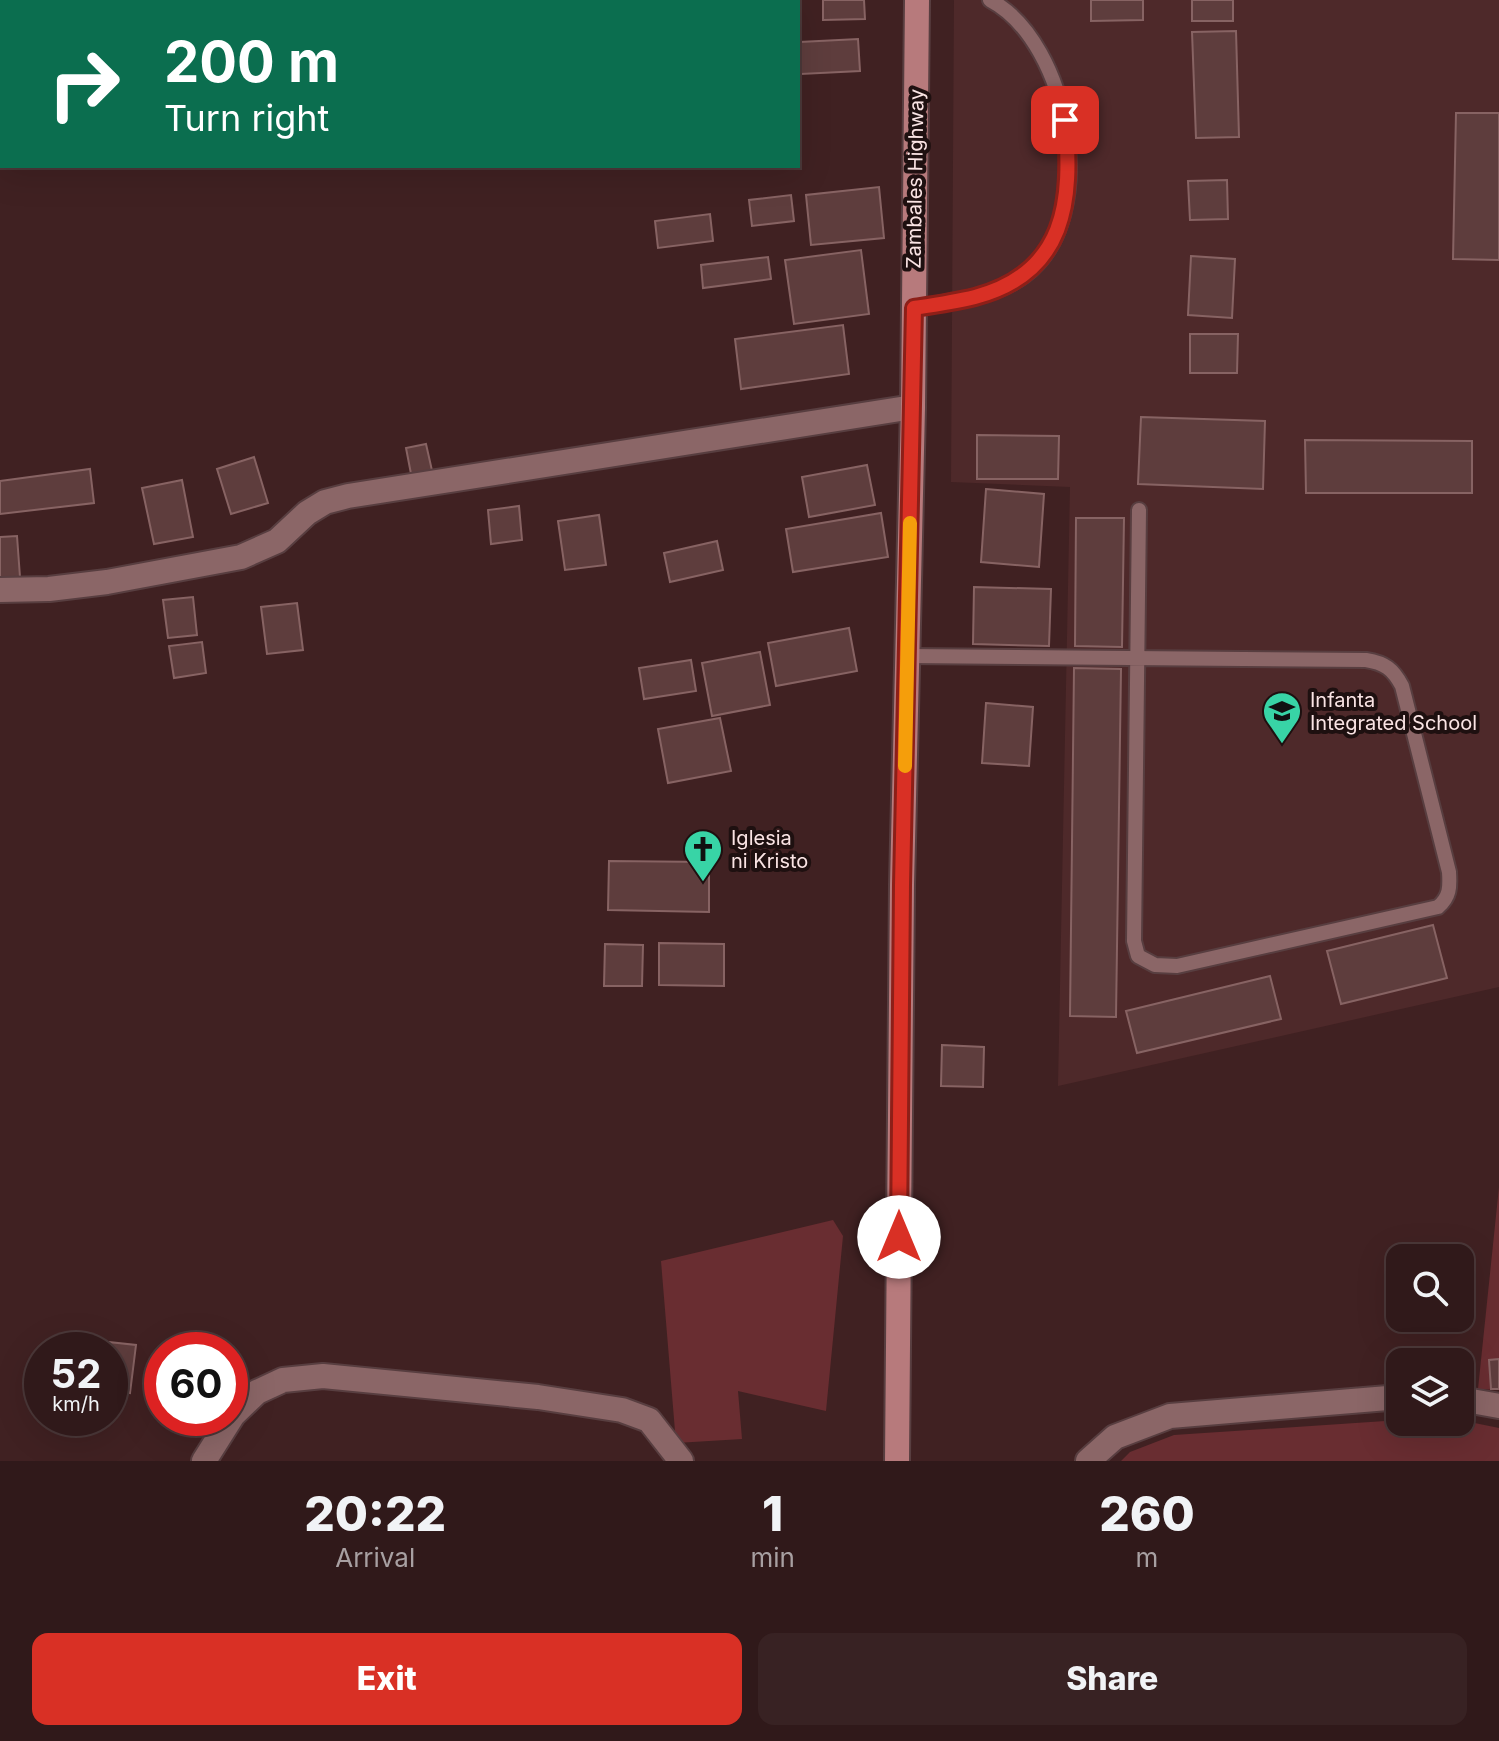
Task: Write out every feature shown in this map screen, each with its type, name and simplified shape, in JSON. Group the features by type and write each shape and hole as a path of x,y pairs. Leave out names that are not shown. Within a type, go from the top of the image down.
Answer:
{"main road":[{"name":"Zambales Highway","path":"897,1461 902,885 913,407 917,0"}],"street":[{"path":"0,590 49,589 107,582 241,557 277,541 307,513 325,502 348,496 913,407"},
{"path":"204,1461 233,1415 257,1392 283,1380 323,1376 538,1397 622,1410 649,1420 681,1461"},
{"path":"1088,1461 1115,1437 1170,1416 1386,1398"},
{"path":"1474,1402 1499,1406"}],"lane":[{"path":"914,308 975,297 1026,275 1049,249 1062,219 1068,187 1068,156 1065,120 1057,90 1042,55 1021,25 990,0"},
{"path":"908,656 1137,658 1366,660 1381,662 1395,672 1402,686 1449,872 1450,888 1446,900 1438,907 1177,966 1155,965 1138,956 1134,941 1137,658 1139,510"}],"shaded area":[{"name":"Infanta Integrated School","path":"954,0 1499,0 1499,987 1058,1086 1070,487 951,482"},
{"path":"1499,1187 1499,1390 1478,1389"},
{"path":"833,1220 843,1236 826,1411 738,1391 742,1439 676,1443 661,1261"},
{"path":"1386,1421 1386,1436 1474,1436 1474,1423 1499,1428 1499,1461 1121,1461 1130,1452 1174,1435"}],"building":[{"path":"823,0 864,0 865,19 823,20"},
{"path":"1091,0 1143,0 1143,20 1091,21"},
{"path":"1192,0 1233,0 1233,21 1192,21"},
{"path":"1236,31 1239,137 1196,138 1192,32"},
{"path":"858,39 860,71 801,74 800,42"},
{"path":"1456,113 1499,113 1499,260 1453,259"},
{"path":"1227,180 1228,219 1190,220 1188,181"},
{"path":"879,187 884,238 811,245 806,195"},
{"path":"791,195 794,221 752,226 749,200"},
{"path":"710,214 713,241 658,248 655,221"},
{"path":"861,250 869,314 794,324 785,260"},
{"path":"1191,256 1235,259 1232,318 1188,315"},
{"path":"768,257 771,279 703,288 701,265"},
{"path":"843,325 849,374 741,389 735,339"},
{"path":"1190,334 1238,334 1237,373 1190,373"},
{"path":"1141,417 1265,421 1263,489 1138,484"},
{"path":"977,435 1059,436 1058,479 977,479"},
{"path":"1305,440 1472,441 1472,493 1306,493"},
{"path":"426,444 433,475 412,479 406,448"},
{"path":"254,457 268,503 231,514 217,469"},
{"path":"867,465 875,505 809,517 802,477"},
{"path":"90,469 94,503 0,514 0,481"},
{"path":"182,480 193,537 154,544 142,488"},
{"path":"986,489 1044,494 1039,567 981,562"},
{"path":"519,506 522,540 491,544 488,510"},
{"path":"881,513 888,557 793,572 786,529"},
{"path":"599,515 606,565 565,570 558,521"},
{"path":"1076,518 1124,518 1122,647 1075,646"},
{"path":"17,536 20,577 0,579 0,537"},
{"path":"717,541 723,570 670,582 664,553"},
{"path":"974,587 1051,589 1049,646 973,644"},
{"path":"193,597 197,635 168,638 163,600"},
{"path":"297,603 303,650 267,654 261,607"},
{"path":"849,628 857,671 776,686 768,643"},
{"path":"202,642 206,673 174,678 169,646"},
{"path":"760,652 770,705 712,716 702,663"},
{"path":"691,660 696,691 644,699 639,668"},
{"path":"1074,668 1121,669 1116,1017 1070,1016"},
{"path":"986,703 1033,707 1029,766 982,763"},
{"path":"720,718 731,771 668,783 658,729"},
{"path":"609,861 709,862 709,912 608,910"},
{"path":"1433,925 1447,978 1341,1004 1327,951"},
{"path":"659,943 724,944 724,986 659,985"},
{"path":"605,944 643,945 642,986 604,986"},
{"path":"1270,976 1281,1019 1137,1053 1126,1011"},
{"path":"942,1045 984,1047 983,1087 941,1086"},
{"path":"128,1344 136,1345 128,1393"},
{"path":"1499,1359 1499,1389 1491,1389 1489,1360"}],"slow traffic":[{"path":"905,766 910,523"}],"place":[{"name":"Infanta Integrated School","path":"1282,745"},
{"name":"Iglesia ni Kristo","path":"703,883"}],"route":[{"path":"899,1237 902,885 914,308 975,297 1001,288 1026,275 1049,249 1062,219 1068,187 1065,120"}]}
